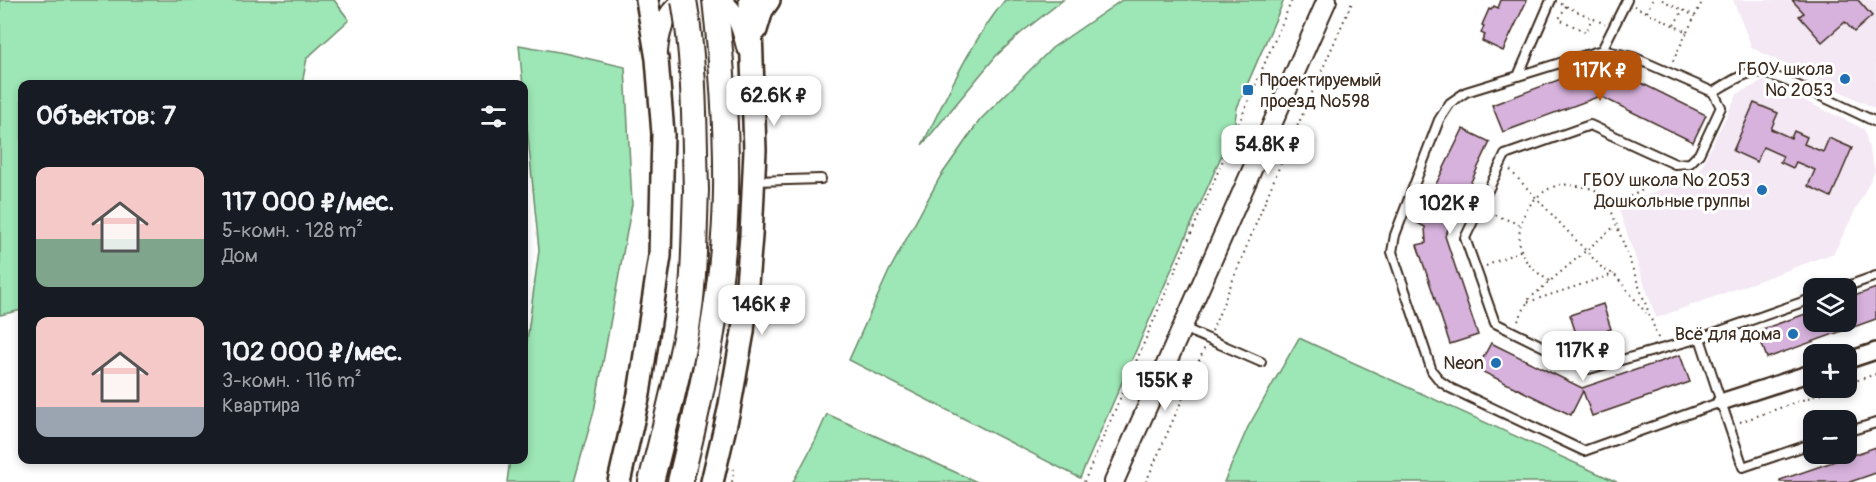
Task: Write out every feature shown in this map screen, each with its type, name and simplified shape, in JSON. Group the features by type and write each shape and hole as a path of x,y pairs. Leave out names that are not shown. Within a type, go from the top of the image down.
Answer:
{"highway":[{"path":"651,482 687,326 693,258 696,190 694,111 685,0"},
{"path":"680,482 699,407 722,256 726,192 725,123 715,0"}],"main road":[{"path":"619,482 639,394 660,256 663,134 657,59 647,0"},
{"path":"712,482 729,410 743,332 751,236 755,150 750,0"},
{"path":"753,72 756,24 769,0"}],"street":[{"path":"657,59 663,24 669,14 685,0"},
{"path":"720,0 730,7 740,22 753,72"},
{"path":"1114,482 1324,4"},
{"path":"1857,357 1876,351"},
{"path":"1721,402 1803,376"}],"lane":[{"path":"1602,50 1627,1"},
{"path":"1518,76 1555,2"},
{"path":"1721,402 1584,451 1450,388 1432,372 1392,252 1395,236 1439,120 1450,103 1466,92 1602,50 1633,57 1713,92 1721,107 1699,154 1690,163 1675,164 1590,125 1505,154 1465,238 1495,324 1589,369 1700,338 1803,302"},
{"path":"1713,92 1740,77 1757,72 1776,76 1876,122"},
{"path":"753,181 821,179"},
{"path":"1857,283 1876,276"},
{"path":"1182,328 1261,362"},
{"path":"1700,338 1743,467 1803,448"},
{"path":"1857,429 1876,423"}],"path":[{"path":"1084,482 1292,0"},
{"path":"1146,482 1278,170 1353,0"},
{"path":"1647,12 1652,0"},
{"path":"1662,0 1695,16"},
{"path":"1668,71 1703,0"},
{"path":"1627,1 1687,32"},
{"path":"1555,2 1613,28"},
{"path":"1566,6 1559,19 1586,32 1592,18"},
{"path":"1674,25 1683,10"},
{"path":"1502,162 1604,270 1614,274 1648,315"},
{"path":"1610,207 1690,163"},
{"path":"1549,281 1535,271 1526,260 1522,250 1521,225 1527,208 1544,191 1561,184 1591,187 1602,194 1610,207 1662,349"},
{"path":"1479,209 1521,225"},
{"path":"1513,332 1527,302 1616,225"},
{"path":"1476,270 1522,250"},
{"path":"1527,302 1614,274"},
{"path":"1857,380 1876,374"},
{"path":"1729,425 1807,398"}],"shaded area":[{"name":"ГБОУ школа № 2053","path":"1733,0 1876,0 1876,109 1752,48"},
{"name":"ГБОУ школа № 2053 Дошкольные группы","path":"1763,81 1864,129 1875,171 1834,253 1656,318 1618,207 1698,174 1737,94"}],"green space":[{"path":"0,0 334,0 349,20 307,58 303,80 18,80 18,311 0,315"},
{"path":"1005,0 1063,0 996,56 922,145 970,52"},
{"path":"1122,0 1284,0 1237,108 1234,127 1080,478 849,360 889,271 940,177 980,120 1052,48"},
{"path":"519,45 625,67 632,204 594,411 574,482 507,482 509,464 528,464 528,333 539,250 528,137 528,80 522,80"},
{"path":"1299,338 1617,482 1224,482 1248,427"},
{"path":"827,414 977,482 793,482"}],"building":[{"path":"1501,0 1527,0 1503,51 1482,41 1485,35 1481,33 1489,9 1491,10 1494,6 1498,8"},
{"path":"1792,0 1858,0 1872,16 1854,32 1845,22 1822,42 1799,16 1804,13"},
{"path":"1590,68 1592,76 1609,77 1613,69 1706,115 1693,142 1600,96 1503,132 1492,105"},
{"path":"1754,103 1778,113 1771,129 1791,138 1794,131 1807,137 1804,144 1823,152 1829,138 1852,148 1831,197 1808,186 1815,170 1796,162 1793,168 1780,162 1783,156 1763,147 1757,162 1733,151"},
{"path":"1463,129 1490,142 1445,236 1478,335 1450,344 1417,245 1426,243 1425,227 1417,223"},
{"path":"1876,288 1876,319 1857,326 1857,295"},
{"path":"1603,304 1611,329 1578,340 1570,315"},
{"path":"1803,315 1803,332 1840,332 1767,358 1757,331"},
{"path":"1491,343 1582,388 1680,355 1690,382 1592,416 1583,391 1571,415 1477,369"},
{"path":"1876,447 1876,473 1850,482 1780,482 1780,480 1827,464 1857,464 1857,454"}],"place":[{"name":"ГБОУ школа № 2053","path":"1845,79"},
{"name":"Проектируемый проезд №598","path":"1248,90"},
{"name":"ГБОУ школа № 2053 Дошкольные группы","path":"1762,190"},
{"name":"Всё для дома","path":"1793,334"},
{"name":"Neon","path":"1496,363"}]}
